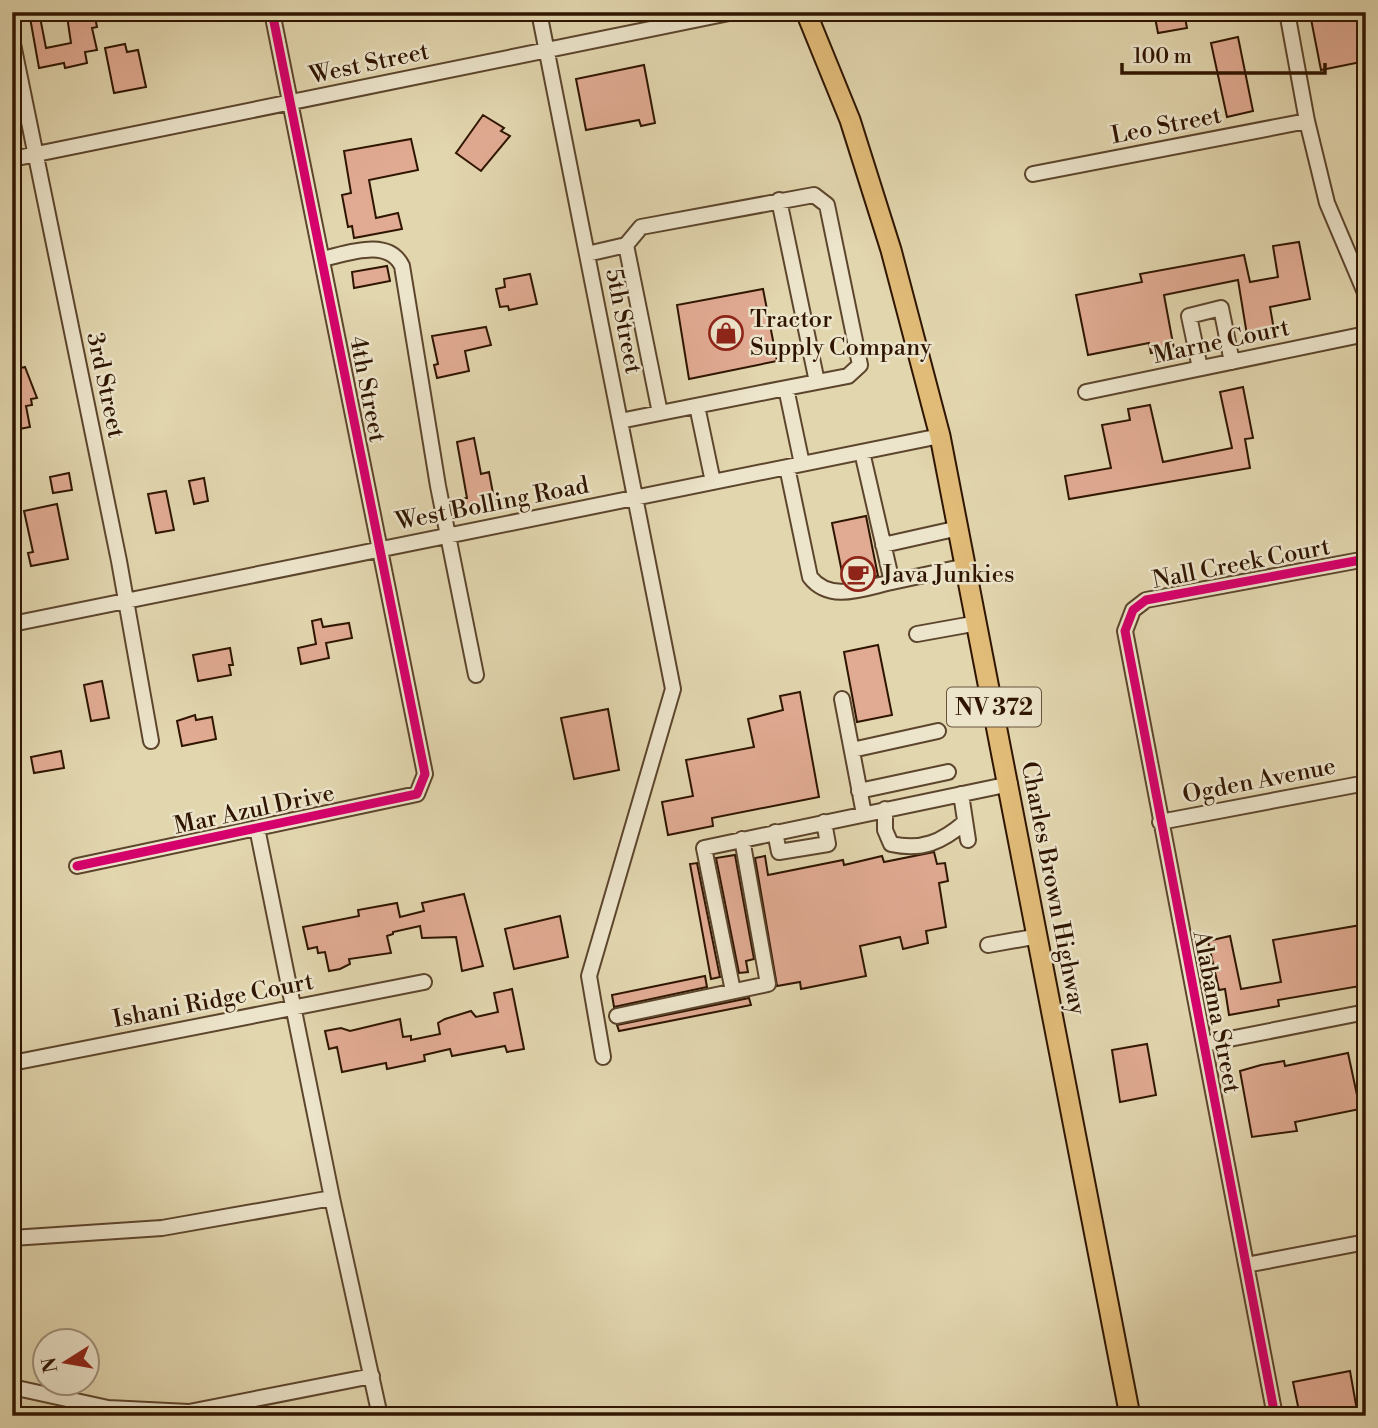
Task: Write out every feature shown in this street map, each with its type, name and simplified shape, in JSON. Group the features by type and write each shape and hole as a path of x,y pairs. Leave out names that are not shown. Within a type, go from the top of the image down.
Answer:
{"main road":[{"name":"Charles Brown Highway","path":"806,12 850,120 891,250 940,436 1010,784 1130,1416"}],"street":[{"name":"4th Street","path":"272,12 425,774"},
{"name":"5th Street","path":"539,12 673,689 589,976 603,1057"},
{"name":"West Street","path":"12,159 734,12"},
{"path":"1287,12 1307,121 1328,203 1366,295"},
{"name":"3rd Street","path":"12,38 151,741"},
{"name":"Leo Street","path":"1033,174 1307,121"},
{"path":"587,254 626,245 641,227 814,195 827,205 860,365 848,376 620,421"},
{"path":"779,200 817,382"},
{"path":"626,245 660,413"},
{"path":"322,259 371,249 387,251 398,257 402,266 476,675"},
{"path":"1200,368 1189,316 1221,308 1232,362"},
{"name":"Marne Court","path":"1086,392 1366,334"},
{"path":"786,388 810,577 820,588 835,593 966,566"},
{"path":"698,406 713,482"},
{"name":"West Bolling Road","path":"12,624 940,436"},
{"path":"862,452 892,582"},
{"path":"883,545 959,528"},
{"name":"Nall Creek Court","path":"1130,615 1146,600 1366,559"},
{"name":"Alabama Street","path":"1130,615 1125,632 1128,653 1275,1416"},
{"path":"917,634 978,623"},
{"path":"842,699 864,814"},
{"path":"852,750 938,731"},
{"path":"859,791 947,772"},
{"name":"Mar Azul Drive","path":"77,866 417,794 425,774"},
{"name":"Ogden Avenue","path":"1160,822 1366,783"},
{"path":"733,991 704,848 1010,784"},
{"path":"961,794 968,840"},
{"path":"885,809 886,830 891,844 910,848 944,840 965,822"},
{"path":"775,832 779,852 828,844 824,822"},
{"path":"257,828 292,1008 380,1416"},
{"path":"617,1016 768,984 742,839"},
{"path":"988,945 1039,936"},
{"name":"Ishani Ridge Court","path":"12,1063 424,982"},
{"path":"1204,1044 1366,1012"},
{"path":"12,1238 162,1228 332,1198"},
{"path":"1246,1265 1366,1242"},
{"path":"12,1387 108,1408 189,1412 372,1376"}],"building":[{"path":"29,12 39,12 46,48 71,43 67,16 94,12 97,27 92,28 97,50 85,52 87,63 65,68 64,63 39,68"},
{"path":"1154,12 1184,12 1187,28 1158,33"},
{"path":"1344,12 1366,12 1366,61 1321,70 1311,19"},
{"path":"1238,37 1253,111 1227,117 1211,43"},
{"path":"125,44 127,52 138,50 146,87 114,93 105,48"},
{"path":"644,65 655,123 641,126 639,120 586,130 576,79"},
{"path":"483,115 504,128 501,131 510,136 481,171 456,153"},
{"path":"411,139 418,170 369,180 376,218 398,213 402,229 354,238 352,226 348,227 342,195 351,193 344,151"},
{"path":"1299,242 1310,299 1270,307 1274,330 1247,335 1238,280 1164,295 1174,349 1151,353 1149,343 1088,355 1076,295 1142,282 1140,274 1244,255 1250,282 1278,277 1273,246"},
{"path":"387,266 390,281 354,288 352,272"},
{"path":"530,274 537,304 509,310 508,306 500,307 496,289 505,287 504,279"},
{"name":"Tractor Supply Company","path":"763,289 777,361 689,379 677,305"},
{"path":"486,327 491,345 465,351 469,371 437,378 434,365 438,364 432,336"},
{"path":"25,367 37,398 31,399 32,405 26,406 30,427 14,430 12,370"},
{"path":"1243,387 1253,438 1245,439 1250,468 1069,499 1065,476 1111,468 1102,425 1130,420 1128,409 1150,405 1163,462 1232,448 1220,392"},
{"path":"474,438 481,474 489,472 495,504 457,510 455,500 467,498 457,442"},
{"path":"69,473 72,490 53,493 50,477"},
{"path":"204,478 208,501 194,504 189,481"},
{"path":"166,491 174,530 156,533 148,494"},
{"path":"57,504 68,559 31,566 28,553 33,552 24,511"},
{"path":"866,516 878,576 844,582 832,523"},
{"path":"321,619 323,627 349,623 352,638 326,643 329,658 301,664 298,648 316,644 312,621"},
{"path":"878,645 892,715 857,722 844,652"},
{"path":"230,648 233,665 229,665 231,675 198,681 193,655"},
{"path":"102,681 109,718 91,721 84,685"},
{"path":"800,692 819,797 712,818 713,826 668,835 662,802 693,796 686,760 754,747 748,719 783,710 780,696"},
{"path":"608,709 619,770 574,779 561,718"},
{"path":"195,715 196,720 212,717 216,739 182,746 177,721"},
{"path":"61,751 64,768 34,773 31,757"},
{"path":"934,852 937,864 945,863 948,881 939,883 946,927 926,931 928,943 903,949 900,937 860,946 866,976 801,989 800,982 777,986 755,858 765,856 768,875 843,860 844,865 882,856 884,862"},
{"path":"735,855 754,959 746,961 748,972 739,973 716,858"},
{"path":"697,863 720,977 711,979 690,864"},
{"path":"464,894 483,966 462,971 456,937 422,938 420,926 387,936 391,953 349,959 350,964 340,969 329,971 325,952 318,953 317,947 308,949 303,927 359,916 358,910 397,903 400,917 424,911 422,903"},
{"path":"560,916 568,957 514,969 505,929"},
{"path":"1361,925 1366,947 1366,985 1278,1000 1279,1006 1229,1015 1225,989 1219,990 1208,941 1230,936 1241,989 1281,982 1273,940"},
{"path":"705,976 707,987 614,1007 612,995"},
{"path":"512,989 524,1049 507,1052 505,1046 452,1056 450,1049 424,1055 425,1061 387,1069 386,1063 342,1072 337,1047 329,1049 325,1031 341,1028 350,1031 400,1019 403,1037 411,1036 411,1040 440,1034 438,1023 445,1019 471,1011 476,1017 498,1012 494,993"},
{"path":"749,998 751,1005 619,1031 617,1025"},
{"path":"1147,1044 1156,1095 1120,1102 1112,1050"},
{"path":"1348,1053 1360,1109 1295,1122 1297,1131 1252,1137 1240,1071 1284,1061 1285,1066"},
{"path":"1350,1371 1358,1416 1300,1416 1293,1382"}],"cycle path":[{"path":"77,866 417,794 425,774 272,12"},
{"path":"1275,1416 1125,631 1133,610 1146,600 1366,559"}],"place":[{"name":"Tractor Supply Company","path":"726,333"},
{"name":"Java Junkies","path":"858,574"}]}
